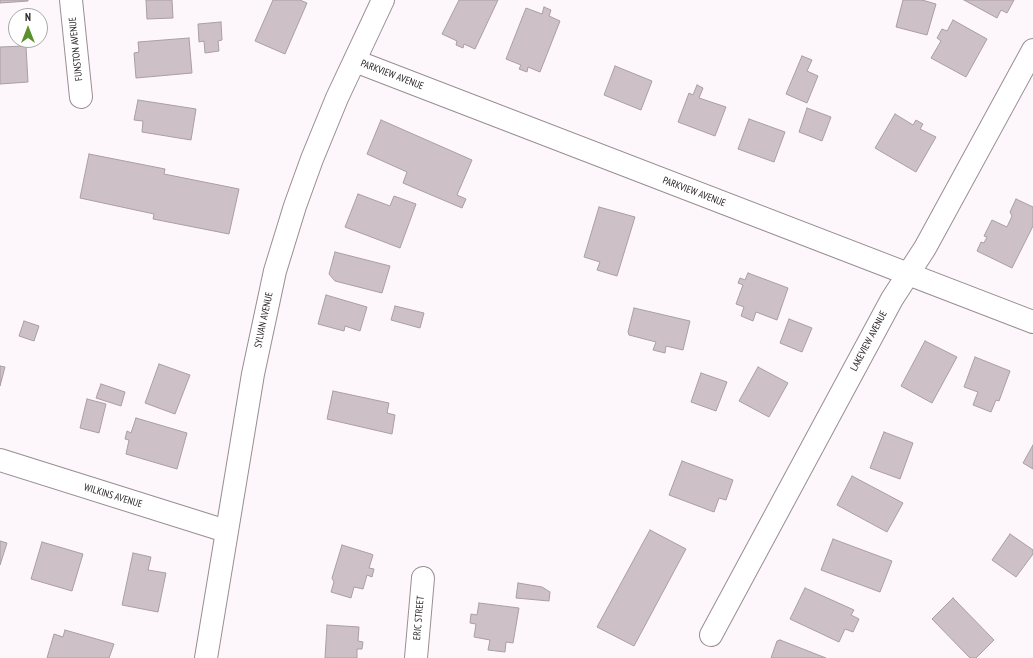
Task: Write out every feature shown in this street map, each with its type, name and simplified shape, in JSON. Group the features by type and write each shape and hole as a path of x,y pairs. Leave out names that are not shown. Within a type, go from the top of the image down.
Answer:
{"street":[{"name":"FUNSTON AVENUE","path":"71,0 81,97"},
{"name":"SYLVAN AVENUE","path":"206,658 255,364 275,271 294,206 312,159 337,98 383,0"},
{"name":"LAKEVIEW AVENUE","path":"711,635 892,299 926,248 1033,50"},
{"name":"PARKVIEW AVENUE","path":"355,61 1033,322"},
{"name":"WILKINS AVENUE","path":"0,460 226,531"},
{"name":"ERIC STREET","path":"416,658 423,578"}],"building":[{"path":"0,0 28,0 28,1 0,3"},
{"path":"146,0 172,0 173,18 147,19"},
{"path":"273,0 300,0 307,3 285,54 255,41"},
{"path":"459,0 498,0 475,49 464,44 463,48 456,45 457,41 442,34"},
{"path":"903,0 922,0 936,4 927,35 896,27"},
{"path":"964,0 1014,0 1007,13 1001,10 997,18"},
{"path":"544,7 551,10 549,16 560,21 540,72 528,67 527,72 519,69 521,65 506,59 526,8 542,14"},
{"path":"953,20 987,39 966,77 931,58 941,41 937,38 942,29 947,31"},
{"path":"221,22 222,40 218,41 219,51 205,53 204,41 199,42 198,24"},
{"path":"189,38 192,73 136,78 134,53 139,52 138,42"},
{"path":"0,47 26,48 28,82 0,84"},
{"path":"802,56 812,60 807,71 818,76 807,103 786,94"},
{"path":"615,66 652,81 641,110 604,95"},
{"path":"697,85 703,88 699,98 726,107 715,136 678,122 689,93 693,95"},
{"path":"138,100 196,109 191,140 142,132 143,121 134,120"},
{"path":"807,108 831,117 822,141 799,132"},
{"path":"895,114 913,125 916,120 923,124 920,129 936,137 916,172 875,148"},
{"path":"749,119 785,132 774,162 738,149"},
{"path":"381,120 472,160 457,195 466,199 462,208 403,183 407,172 367,154"},
{"path":"89,154 165,169 164,174 239,189 229,234 153,219 154,214 80,198"},
{"path":"358,194 390,206 394,196 416,204 400,248 345,227"},
{"path":"1016,199 1033,207 1033,226 1012,268 977,251 981,242 984,243 987,237 984,236 992,220 1007,227 1012,216 1010,212"},
{"path":"599,207 635,217 617,276 597,270 600,262 584,257"},
{"path":"335,252 390,266 382,293 335,281 329,274"},
{"path":"748,273 788,288 777,320 756,312 753,321 741,316 744,307 736,304 743,285 738,283 740,278 745,280"},
{"path":"326,295 367,307 360,331 345,326 344,331 318,324"},
{"path":"395,306 424,313 420,328 391,320"},
{"path":"634,308 690,321 683,350 666,346 665,353 653,350 656,342 629,335 628,332"},
{"path":"789,319 812,328 802,352 780,343"},
{"path":"24,321 39,326 34,341 19,336"},
{"path":"925,341 957,357 932,403 901,386"},
{"path":"975,357 1010,371 999,401 996,400 991,412 973,405 978,392 964,387"},
{"path":"159,364 190,375 175,414 145,403"},
{"path":"0,366 5,367 0,386"},
{"path":"758,367 788,383 769,417 739,401"},
{"path":"701,373 727,382 716,411 691,402"},
{"path":"101,384 125,392 121,406 96,398"},
{"path":"333,391 389,403 387,413 395,415 392,434 327,419"},
{"path":"87,399 106,404 99,433 80,428"},
{"path":"136,418 187,433 177,469 126,454 129,440 125,439 127,431 131,433"},
{"path":"884,432 913,443 900,479 870,468"},
{"path":"1033,445 1033,469 1023,463"},
{"path":"682,461 733,480 726,500 719,498 714,512 669,495"},
{"path":"852,476 903,503 887,532 837,505"},
{"path":"650,530 686,549 634,646 597,627"},
{"path":"1010,534 1033,550 1033,554 1016,577 992,560"},
{"path":"833,539 892,561 880,592 821,570"},
{"path":"0,541 7,543 0,565"},
{"path":"42,542 83,554 72,591 31,579"},
{"path":"342,545 373,555 369,568 374,569 372,577 367,575 363,589 354,587 351,598 331,592 334,582 332,578"},
{"path":"133,553 151,557 148,570 166,573 158,612 122,605"},
{"path":"518,583 542,587 550,592 549,601 516,598"},
{"path":"805,588 854,610 851,615 859,619 853,632 845,629 839,642 790,619"},
{"path":"953,598 994,640 976,658 970,658 932,619"},
{"path":"479,603 519,608 513,643 506,642 505,652 488,650 490,640 474,637 476,624 470,623 471,614 477,615"},
{"path":"327,625 359,627 358,641 363,642 362,649 357,649 357,658 325,658"},
{"path":"65,630 114,644 109,658 47,658 54,634 63,637"},
{"path":"780,640 826,658 771,658 777,641"}]}
